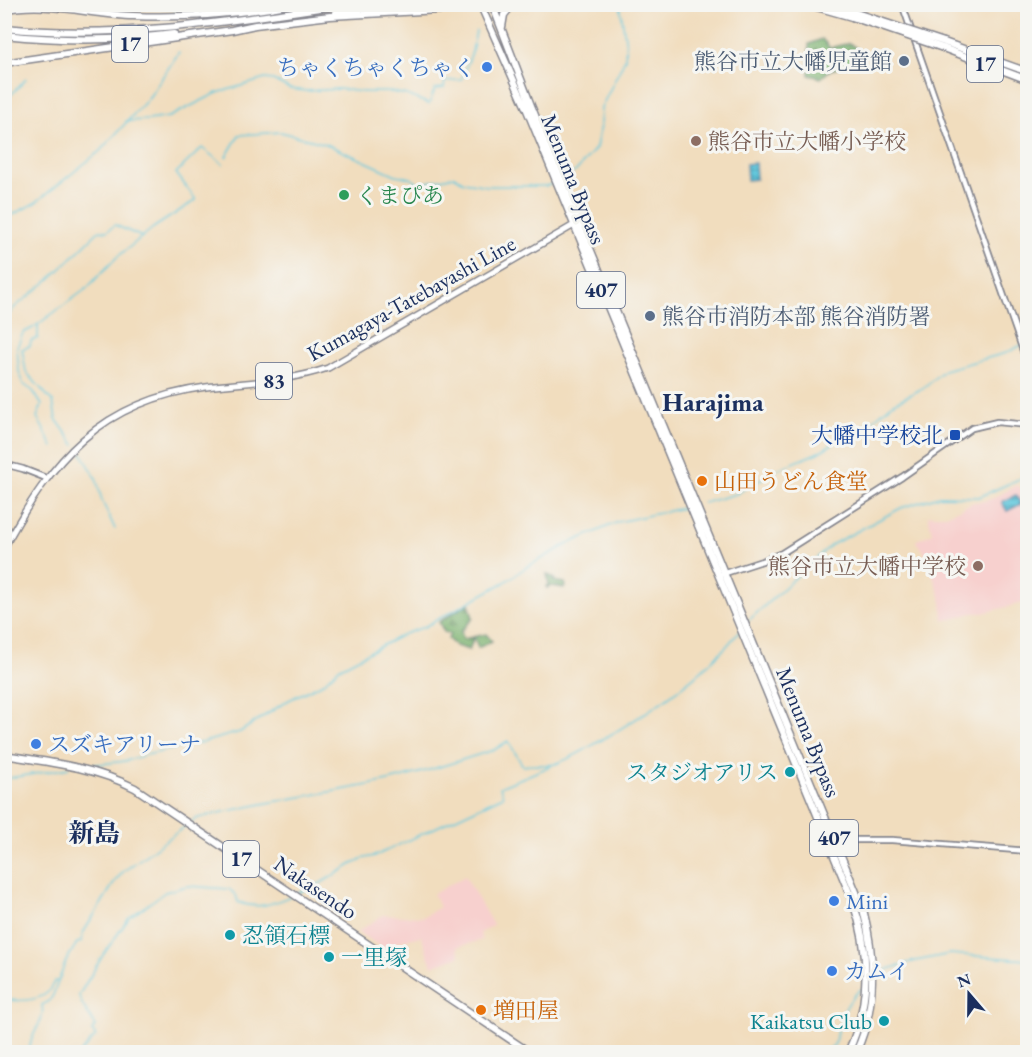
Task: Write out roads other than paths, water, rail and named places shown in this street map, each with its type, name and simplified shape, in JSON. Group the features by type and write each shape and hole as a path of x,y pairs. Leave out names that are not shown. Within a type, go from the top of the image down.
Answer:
{"highway":[{"name":"17","path":"202,25 212,20 293,4"},
{"name":"17","path":"4,63 255,25 333,10 347,4"},
{"name":"17","path":"4,28 91,33 150,31 389,4"},
{"name":"17","path":"4,35 56,39 104,39 170,35 330,16 491,4"},
{"name":"407","path":"491,4 502,30"},
{"path":"502,30 504,15 513,4"},
{"name":"17","path":"806,4 853,15"},
{"name":"17","path":"825,4 1028,71"},
{"name":"Menuma Bypass","path":"480,5 514,80 722,574"},
{"name":"17","path":"4,10 13,7 38,6 130,16 187,17 274,8"},
{"name":"Menuma Bypass","path":"502,30 746,634 831,840 863,909 873,972 864,1029 856,1053"},
{"name":"17","path":"944,45 1028,80"},
{"name":"Nakasendo","path":"4,755 82,768 123,782 529,1053"},
{"name":"Menuma Bypass","path":"831,840 853,902 865,949 865,993 858,1028 848,1053"}],"main road":[{"name":"Kumagaya-Tatebayashi Line","path":"4,548 46,478 62,459 91,432 131,407 150,399 189,390 282,380 328,368 574,225"}],"street":[{"path":"902,4 1028,365"},
{"path":"722,574 782,553 893,483 972,428 997,422 1028,425"},
{"path":"4,464 46,478"},
{"path":"831,840 892,840 1028,851"}],"water":[{"path":"755,163 756,179 747,180 746,164"},
{"path":"1016,495 1021,504 1007,511 1002,502"}],"waterway":[{"path":"174,4 175,12"},
{"path":"567,177 576,171 596,148 601,108 625,59 626,45 620,4"},
{"path":"126,121 169,117 217,93 265,79 273,80 290,89 307,91 339,89 392,92 429,104 435,89 444,88 445,81 461,80 472,52 476,31"},
{"path":"4,219 35,203 99,152 148,99 179,52"},
{"path":"4,102 26,79"},
{"path":"226,157 239,135 281,132 326,144 396,175 411,178 419,184 454,176 464,182 488,186 546,186 552,184"},
{"path":"53,447 37,417 42,405 33,391 23,384 19,372 17,347 23,333 86,289 115,259 153,228 196,200 176,173 202,148 223,164"},
{"path":"4,320 15,307 50,279 100,230 107,231 115,225 142,237"},
{"path":"38,325 38,338 31,341 30,346 22,349 26,372 53,402 56,419 75,445"},
{"path":"703,503 736,494 776,470 817,453 872,421 892,404 923,388 944,370 1006,353 1028,342"},
{"path":"79,448 96,478 102,501 115,529"},
{"path":"748,621 831,545 901,508 939,496 979,497 1028,475"},
{"path":"82,766 126,761 240,732 287,701 323,683 339,668 404,634 424,627 568,544 618,522 687,507"},
{"path":"191,822 195,819 242,808 397,779 494,750 508,741 523,766 555,764 587,749 677,691 710,663 739,632"},
{"path":"295,894 321,883 361,859 375,856 503,796 500,787 551,766"},
{"path":"4,779 69,768"},
{"path":"30,1052 32,1040 42,1017 42,1005 53,995 66,961 77,943 81,942 83,933 116,880 124,871 187,825"},
{"path":"81,1052 96,1036 92,1031 95,1026 81,1003 79,995 129,918 165,892 187,886 229,889 236,895 238,902 252,906 271,904 291,896"},
{"path":"879,972 911,962 950,954 1028,960"},
{"path":"4,999 20,1001 38,998 47,993 55,981 58,981"},
{"path":"820,1052 828,1050 835,1044 843,1014 850,1000 861,989"}],"place":[{"name":"熊谷市立大幡児童館","path":"904,61"},
{"name":"ちゃくちゃくちゃく","path":"487,67"},
{"name":"熊谷市立大幡小学校","path":"696,141"},
{"name":"くまぴあ","path":"344,195"},
{"name":"熊谷市消防本部 熊谷消防署","path":"650,316"},
{"name":"大幡中学校北","path":"955,435"},
{"name":"山田うどん食堂","path":"702,481"},
{"name":"熊谷市立大幡中学校","path":"978,566"},
{"name":"スズキアリーナ","path":"36,744"},
{"name":"スタジオアリス","path":"790,772"},
{"name":"Mini","path":"834,901"},
{"name":"忍領石標","path":"230,935"},
{"name":"一里塚","path":"329,957"},
{"name":"カムイ","path":"832,971"},
{"name":"増田屋","path":"481,1010"},
{"name":"Kaikatsu Club","path":"884,1021"}],"district":[{"name":"Harajima","path":"713,402"},
{"name":"新島","path":"94,833"}]}
